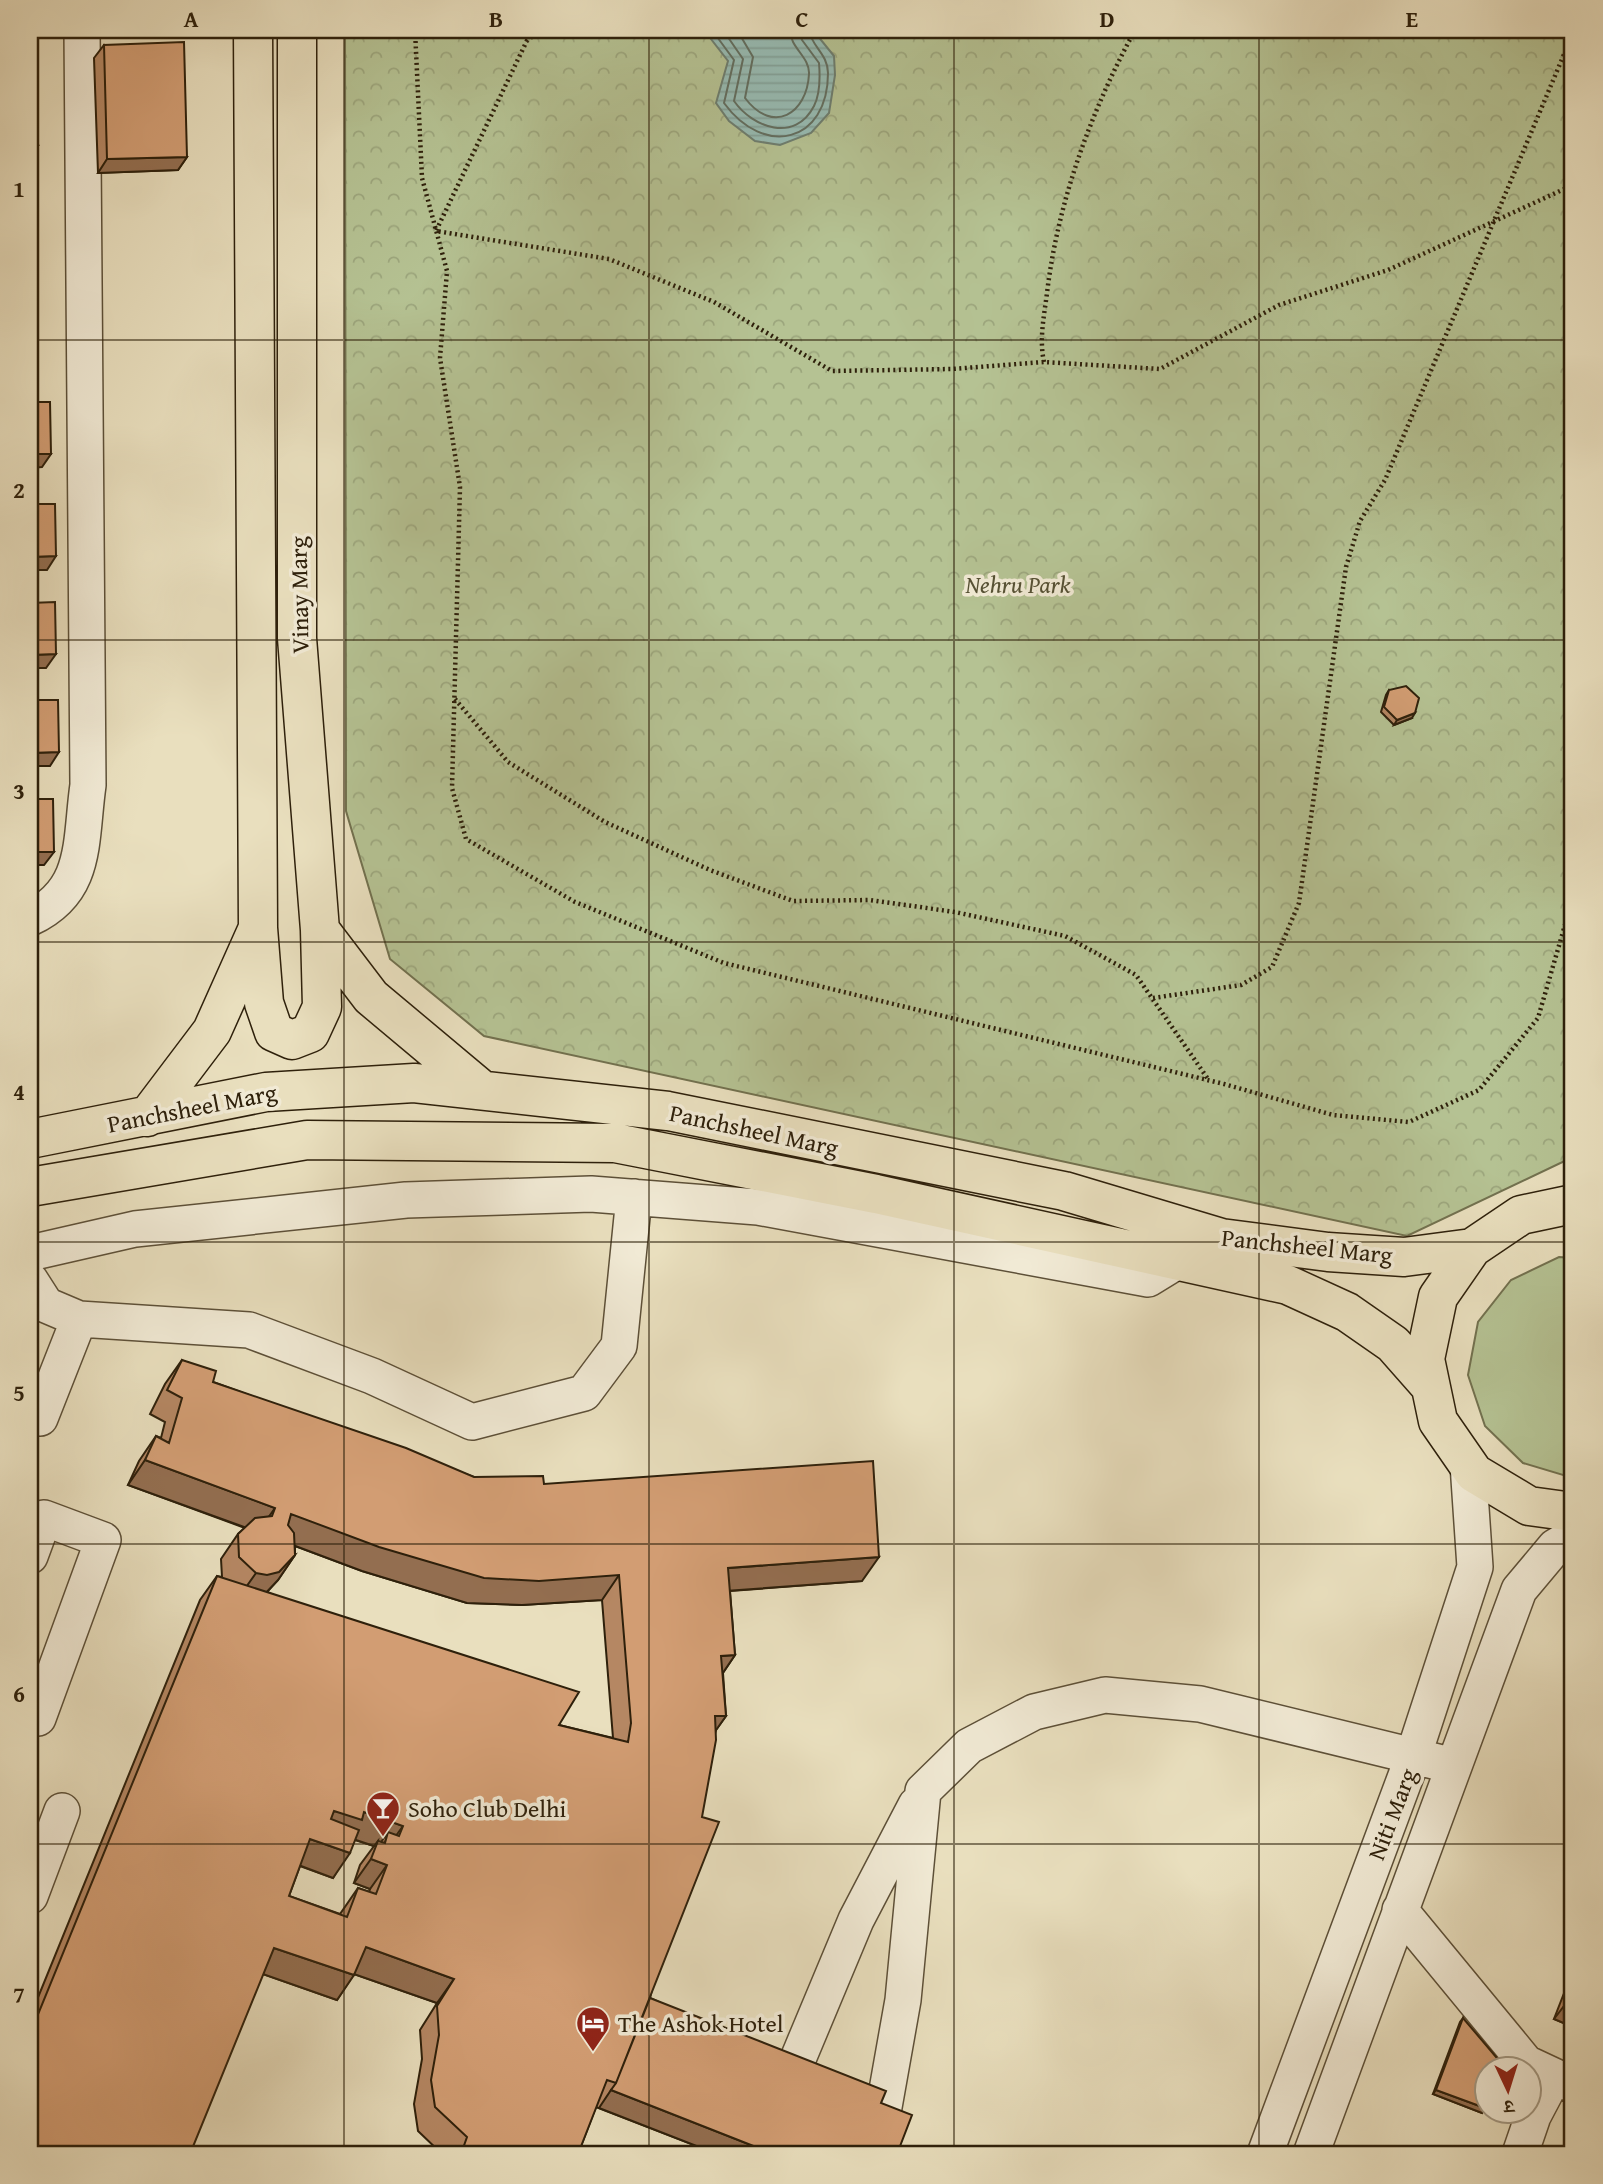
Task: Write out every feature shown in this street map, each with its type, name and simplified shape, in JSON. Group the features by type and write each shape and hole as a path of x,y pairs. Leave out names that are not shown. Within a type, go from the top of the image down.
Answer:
{"main road":[{"name":"Vinay Marg","path":"253,30 258,928 264,1003 274,1032 292,1040 310,1033 322,1007 320,930 298,638 297,30"},
{"name":"Vinay Marg","path":"147,1116 212,1031 258,928"},
{"path":"320,930 371,997 482,1090"},
{"name":"Panchsheel Marg","path":"30,1139 266,1092 414,1083 668,1111 1064,1191 1222,1238 1328,1252 1404,1257 1472,1248"},
{"name":"Panchsheel Marg","path":"30,1187 307,1140 615,1143 876,1194 1288,1285 1347,1312 1393,1344 1430,1386"},
{"path":"1573,1204 1521,1215 1472,1248 1438,1297 1424,1359 1437,1421 1474,1473 1529,1506 1573,1512"}],"street":[{"path":"30,918 47,910 67,891 77,867 88,785 82,30"},
{"path":"30,1253 135,1229 406,1200 591,1194 758,1206 1148,1279 1179,1260"},
{"path":"30,1280 47,1306 79,1319 249,1330 372,1376 472,1422 584,1392 619,1346 634,1197"},
{"path":"40,1418 79,1319"},
{"name":"Niti Marg","path":"1265,2154 1413,1757 1475,1567 1468,1464"},
{"path":"30,1556 44,1518 103,1540 32,1722"},
{"name":"Niti Marg","path":"1311,2154 1519,1590 1555,1547 1573,1536"},
{"path":"763,2154 795,2066 856,1920 923,1791 969,1746 1034,1712 1105,1695 1200,1704 1454,1766"},
{"path":"867,2154 884,2108 903,2000 923,1791"},
{"path":"30,1896 62,1811"},
{"path":"1400,1910 1526,2063 1563,2082 1533,2116 1520,2154"}],"path":[{"path":"415,30 422,178 447,271 440,358 460,487 452,788 466,839 575,902 723,963 1208,1080 1333,1115 1409,1122 1479,1090 1538,1018 1567,918 1573,879"},
{"path":"436,231 532,30"},
{"path":"526,42 542,30"},
{"path":"1044,362 1040,344 1054,236 1104,87 1135,30"},
{"path":"1153,998 1241,985 1272,967 1299,903 1346,567 1360,521 1385,480 1573,33"},
{"path":"436,231 609,259 714,302 832,371 953,369 1044,362 1160,369 1279,305 1388,270 1573,185"},
{"path":"454,698 508,761 605,822 710,870 793,901 870,900 955,912 1065,936 1136,975 1208,1080"}],"green space":[{"name":"Nehru Park","path":"345,30 1573,30 1573,1157 1407,1236 484,1036 390,959 346,811"},
{"path":"1559,1257 1573,1258 1573,1478 1523,1463 1485,1426 1468,1375 1478,1322 1511,1280"}],"water":[{"path":"704,30 813,30 834,56 835,75 829,113 811,133 780,145 755,141 729,121 716,103 728,61"}],"building":[{"path":"184,42 187,157 107,159 104,45"},
{"path":"30,94 37,94 38,146 30,147"},
{"path":"32,203 33,255 30,255"},
{"path":"30,402 50,402 51,454 30,454"},
{"path":"30,504 55,504 56,556 30,557"},
{"path":"55,602 56,654 30,655 30,603"},
{"path":"1406,686 1419,698 1415,713 1397,720 1384,707 1389,690"},
{"path":"30,700 58,700 59,752 30,753"},
{"path":"30,799 53,799 54,852 30,852"},
{"path":"182,1360 216,1371 213,1382 406,1448 474,1477 543,1476 544,1484 873,1461 879,1557 728,1568 735,1655 721,1656 726,1716 715,1716 716,1740 702,1817 719,1822 616,2083 607,2080 578,2154 461,2154 467,2137 435,2107 431,2080 439,2035 437,2006 454,1979 366,1947 354,1975 274,1948 190,2154 30,2154 30,2034 217,1576 579,1692 559,1725 628,1742 631,1723 619,1575 539,1581 484,1578 379,1547 291,1514 288,1525 294,1533 295,1555 279,1572 267,1575 256,1573 239,1557 238,1534 255,1518 272,1516 275,1508 145,1460 156,1436 169,1443 182,1398 167,1390","holes":["334,1811 362,1820 364,1812 403,1826 399,1836 388,1832 385,1843 378,1841 371,1859 387,1865 376,1894 358,1888 347,1917 289,1896 310,1839 350,1853 359,1830 331,1819"]},
{"path":"1573,1981 1573,2010 1564,2006"},
{"path":"650,1998 886,2091 881,2103 912,2115 897,2154 774,2154 611,2090"},
{"path":"1463,2018 1494,2054 1474,2054 1474,2104 1436,2090"}],"place":[{"name":"Soho Club Delhi","path":"383,1838"},
{"name":"The Ashok Hotel","path":"593,2053"}]}
